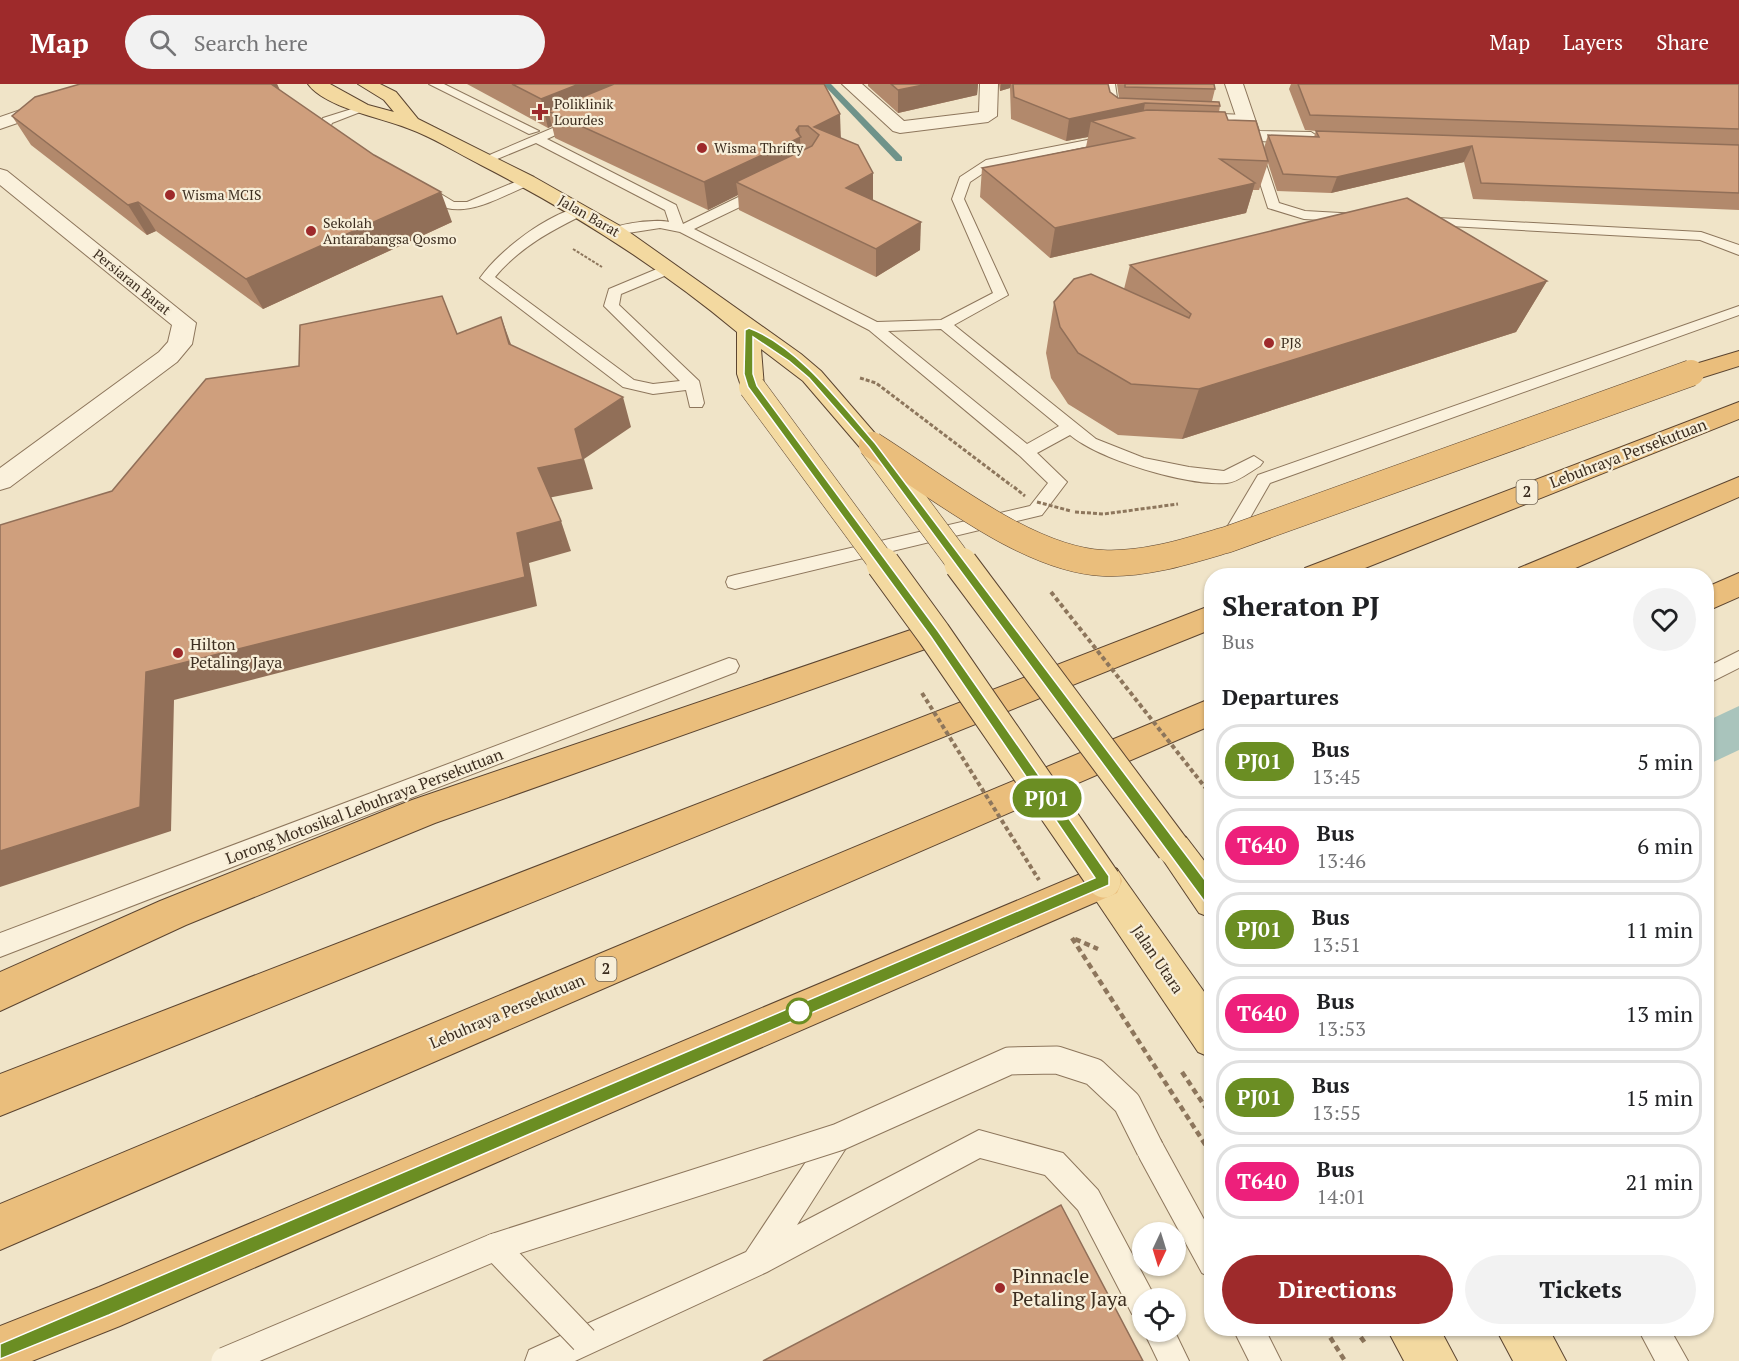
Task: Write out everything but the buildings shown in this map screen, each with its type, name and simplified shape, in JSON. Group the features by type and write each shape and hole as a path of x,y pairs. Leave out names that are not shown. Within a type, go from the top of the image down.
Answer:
{"highway":[{"path":"872,445 994,524 1038,548 1086,562 1134,561 1190,551 1229,539 1691,373 1739,358"},
{"name":"Lebuhraya Persekutuan","path":"1335,568 1739,410"},
{"path":"1548,568 1739,486"},
{"path":"1714,596 1739,584"},
{"path":"0,1095 1204,620"},
{"path":"2,990 174,913 424,811 934,634"},
{"name":"Lebuhraya Persekutuan","path":"0,1227 1204,714"},
{"path":"0,1350 114,1304 1104,881"}],"main road":[{"name":"Jalan Barat","path":"317,84 362,109 415,124 582,210 669,269 812,376 872,445 1204,889"},
{"name":"Jalan Barat","path":"367,84 390,96 415,124"},
{"path":"749,330 748,374 753,387 934,634 1104,881"},
{"name":"Jalan Utara","path":"1104,881 1204,1026"},
{"path":"1416,1336 1433,1361"},
{"path":"1525,1336 1542,1361"}],"street":[{"path":"0,123 113,84"},
{"path":"851,84 900,127 988,116 989,84"},
{"path":"1234,84 1245,130 1334,139"},
{"name":"Persiaran Barat","path":"0,175 184,323 180,344 162,363 0,481"}],"lane":[{"path":"435,84 671,208 680,228"},
{"path":"1110,84 1114,114 1126,114"},
{"path":"352,147 323,129 327,121 362,109"},
{"path":"480,157 587,114"},
{"path":"1186,116 1245,130 1273,205 1304,214 1374,218"},
{"path":"874,327 944,324 1001,295 958,199 964,180 990,163 1130,135"},
{"path":"412,183 451,206 469,206 527,181"},
{"path":"680,228 777,184"},
{"path":"582,210 543,230 504,256 487,278 629,384 653,389 693,384"},
{"path":"1409,220 1701,236 1728,244 1739,251"},
{"path":"615,231 660,224 680,228 874,327 1026,452 1058,482 1036,511 735,582"},
{"path":"669,269 615,292 611,306 693,384 696,403"},
{"path":"1229,539 1264,479 1739,310"},
{"path":"944,324 1090,443 1140,463 1189,473 1227,477 1254,462"},
{"path":"1026,452 1071,427"},
{"path":"1714,672 1739,659"},
{"name":"Lorong Motosikal Lebuhraya Persekutuan","path":"0,945 729,666"},
{"path":"225,1361 495,1247 838,1137 1010,1060 1057,1060 1094,1072 1127,1103 1204,1248"},
{"path":"757,1262 838,1137"},
{"path":"540,1361 757,1262 979,1144 1053,1163 1089,1200 1135,1288"},
{"path":"495,1247 584,1340"},
{"path":"1252,1336 1266,1361"},
{"path":"1657,1336 1673,1361"},
{"path":"1164,1342 1174,1361"}],"path":[{"path":"543,230 627,286"},
{"path":"792,359 876,383 1032,501 1071,511"},
{"path":"989,483 1003,470"},
{"path":"1047,587 1204,786"},
{"path":"916,684 1039,880"},
{"path":"1071,938 1204,1143"},
{"path":"1329,1336 1345,1361"}],"waterway":[{"path":"827,84 899,159"},
{"path":"1714,741 1739,726"}],"bus line":[{"name":"PJ01","path":"0,1350 103,1309 1104,881 934,634 753,387 748,374 749,330 792,359 812,376 872,445 1204,889"}],"place":[{"name":"Poliklinik Lourdes","path":"540,112"},
{"name":"Wisma Thrifty","path":"702,148"},
{"name":"Wisma MCIS","path":"170,195"},
{"name":"Sekolah Antarabangsa Qosmo","path":"311,231"},
{"name":"PJ8","path":"1269,343"},
{"name":"Hilton Petaling Jaya","path":"178,653"},
{"name":"Pinnacle Petaling Jaya","path":"1000,1288"}]}
